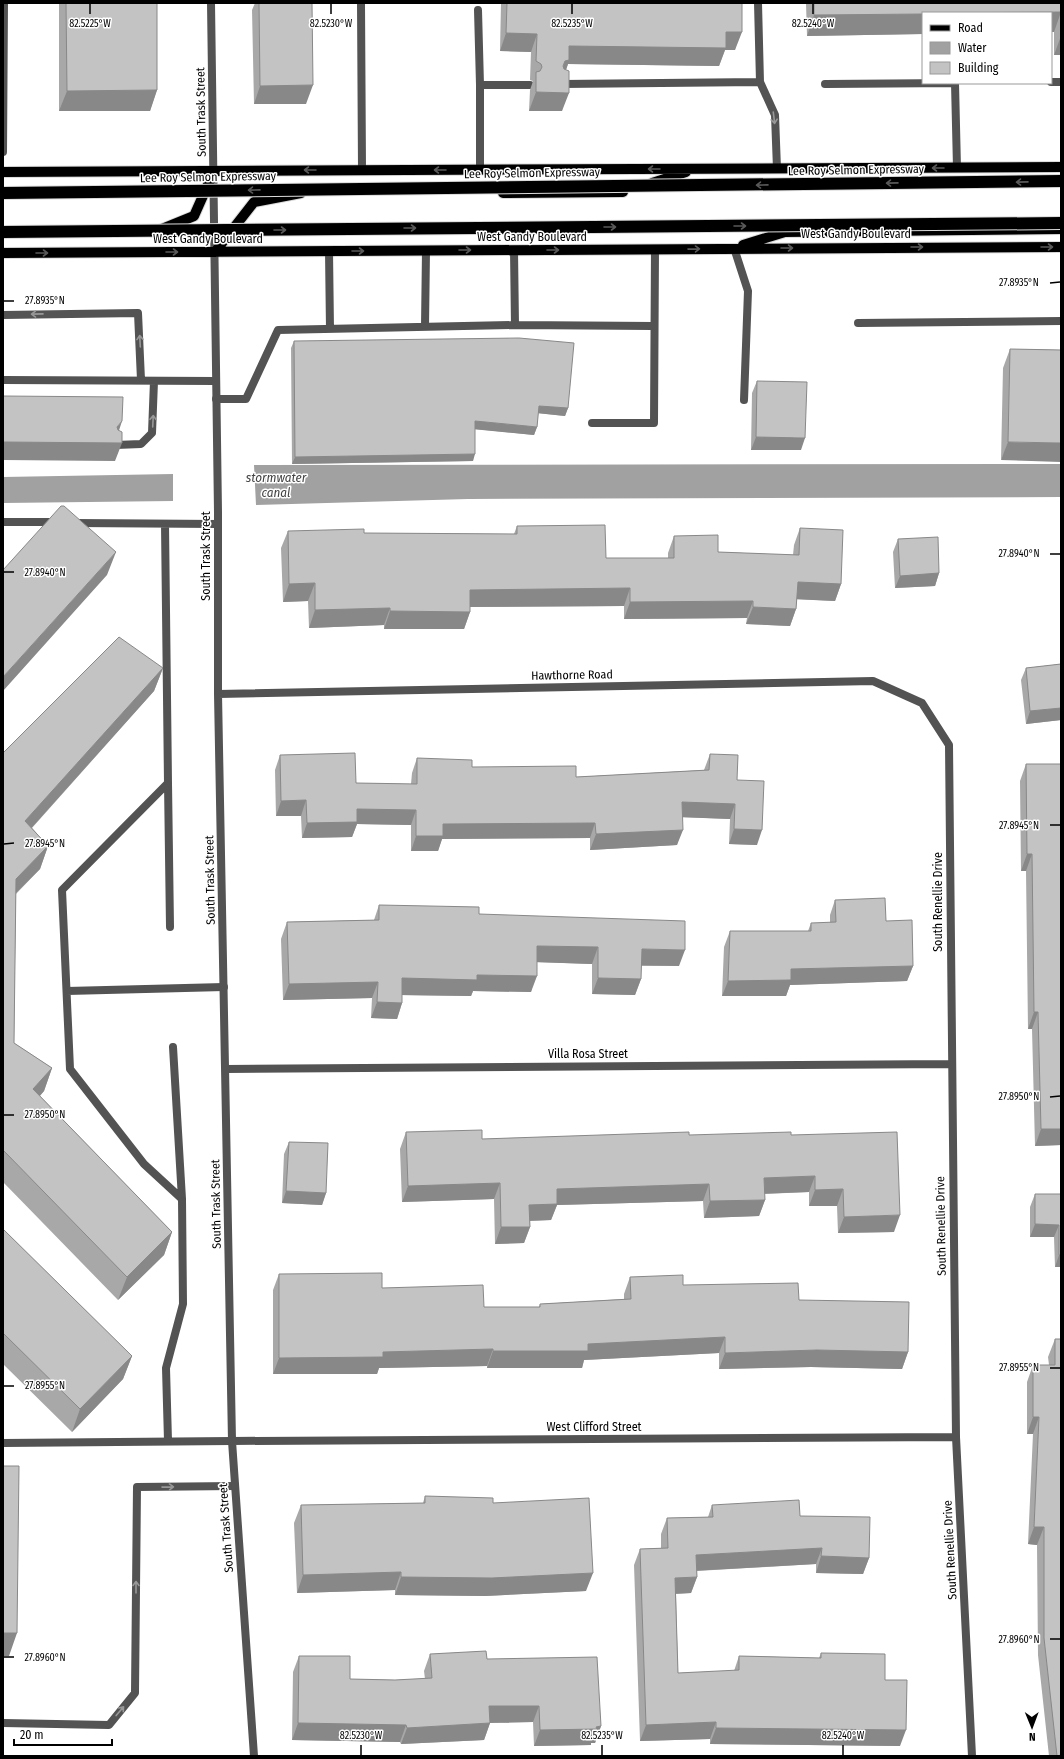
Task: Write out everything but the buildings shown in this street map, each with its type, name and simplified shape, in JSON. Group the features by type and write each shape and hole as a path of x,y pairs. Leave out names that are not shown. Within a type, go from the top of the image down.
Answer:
{"highway":[{"name":"Lee Roy Selmon Expressway","path":"3,193 1061,181"},
{"path":"3,232 1061,223"}],"main road":[{"path":"3,172 1061,167"},
{"path":"215,252 254,202 310,192 627,192 696,169"},
{"path":"3,236 146,236 194,216 214,171"},
{"path":"734,248 785,232 1061,229"},
{"name":"West Gandy Boulevard","path":"3,253 1061,247"}],"street":[{"path":"3,152 4,3"},
{"name":"South Trask Street","path":"211,3 218,512 218,694 232,1441 254,1756"},
{"path":"361,3 362,170"},
{"path":"758,3 760,82 775,115 777,169"},
{"path":"478,10 480,169"},
{"path":"562,84 760,82"},
{"path":"825,84 922,83"},
{"path":"955,84 957,168"},
{"path":"480,85 530,85"},
{"path":"734,248 748,291 744,400"},
{"path":"592,423 654,422 655,249"},
{"path":"514,250 515,325"},
{"path":"329,251 330,329"},
{"path":"425,327 426,251"},
{"path":"3,315 138,313 142,380"},
{"path":"858,323 1061,321"},
{"path":"216,399 246,399 278,330 515,325 654,326"},
{"path":"3,380 216,381"},
{"path":"116,446 141,444 152,433 154,381"},
{"path":"3,522 218,524"},
{"path":"165,524 170,927"},
{"name":"Hawthorne Road","path":"218,694 873,681 922,703"},
{"name":"South Renellie Drive","path":"922,703 949,745 951,1064 956,1437 972,1756"},
{"path":"168,783 62,890 70,1069 144,1164 182,1199"},
{"path":"67,991 224,987"},
{"path":"168,1441 166,1368 183,1304 182,1199 173,1047"},
{"name":"Villa Rosa Street","path":"226,1069 951,1064"},
{"name":"West Clifford Street","path":"3,1442 956,1437"},
{"path":"3,1723 108,1724 136,1693 137,1488 235,1486"}],"water":[{"name":"stormwater canal","path":"1061,464 1061,497 468,499 256,505 254,465"},
{"path":"173,474 173,501 3,503 3,477"}]}
